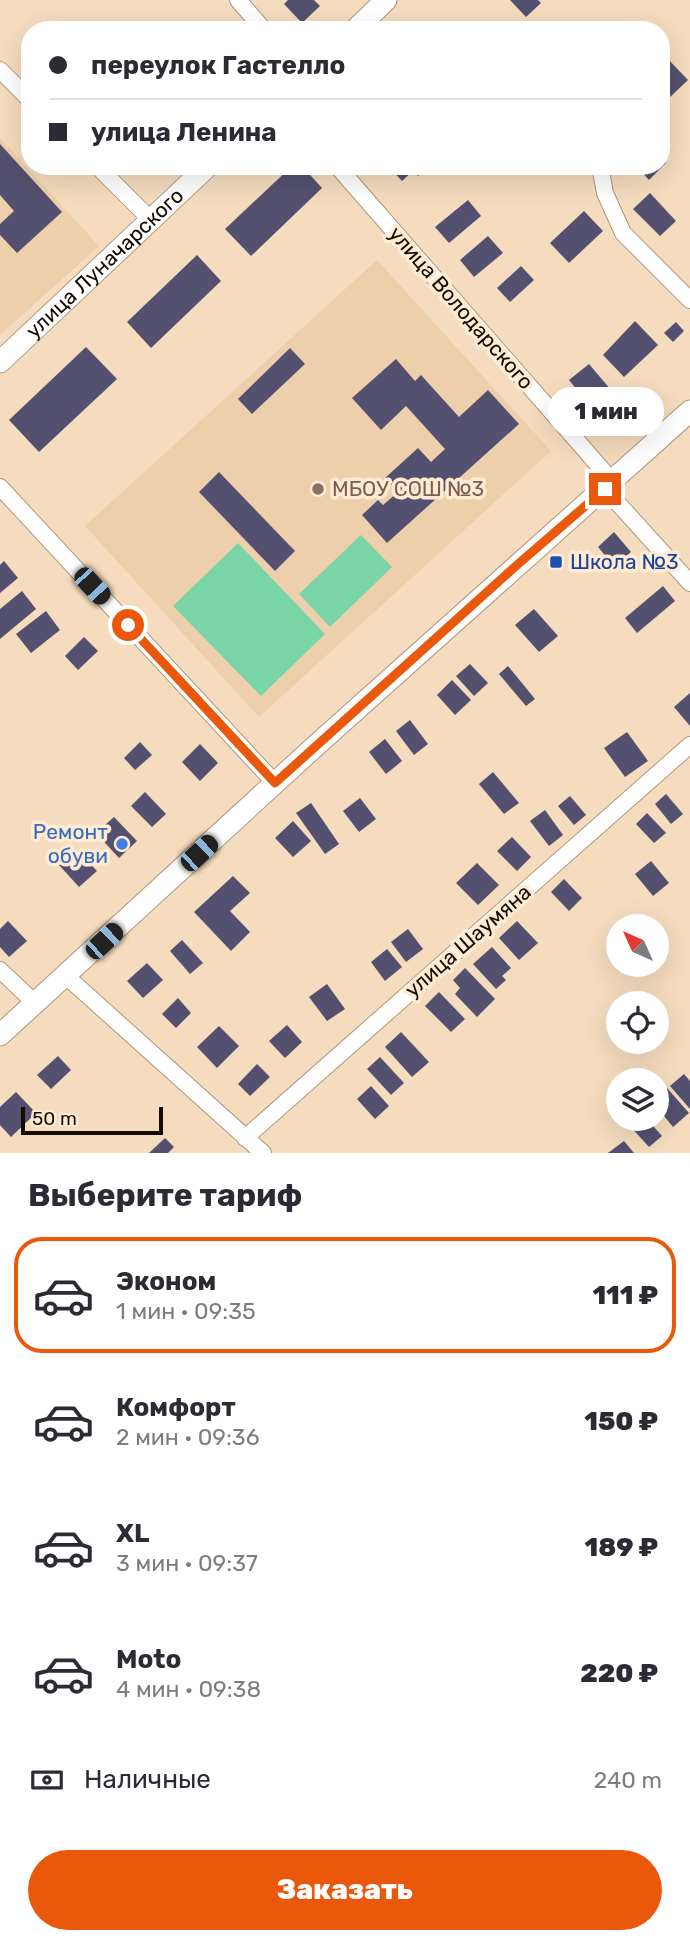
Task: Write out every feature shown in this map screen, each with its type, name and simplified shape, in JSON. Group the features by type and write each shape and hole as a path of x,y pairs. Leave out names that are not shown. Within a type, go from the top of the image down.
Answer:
{"main road":[{"path":"364,21 386,0"},
{"name":"улица Луначарского","path":"0,362 198,175"},
{"path":"0,1035 275,783 690,411"}],"street":[{"path":"238,0 256,21"},
{"path":"0,70 21,91"},
{"path":"106,175 150,219"},
{"name":"улица Володарского","path":"345,175 690,583"},
{"path":"602,175 605,193 623,233 690,300"},
{"path":"0,487 275,783"},
{"name":"улица Шаумяна","path":"245,1138 690,745"},
{"path":"0,970 36,1003"},
{"path":"66,975 262,1153"}],"shaded area":[{"path":"0,138 21,161 21,175 34,175 99,246 0,335"},
{"name":"МБОУ СОШ №3","path":"377,260 551,451 259,717 85,526"}],"green space":[{"path":"361,535 392,567 330,627 299,594"},
{"path":"238,543 325,634 261,696 173,606"}],"building":[{"path":"288,0 314,0 320,6 304,21 300,21 284,4"},
{"path":"510,0 538,0 541,3 526,17"},
{"path":"670,61 688,80 670,97"},
{"path":"0,144 21,167 21,175 28,175 62,212 17,253 0,235 0,224 14,211 0,195"},
{"path":"282,175 310,175 322,188 251,256 225,229"},
{"path":"396,175 409,175 402,181"},
{"path":"650,193 676,221 660,236 633,209"},
{"path":"468,200 481,216 449,243 435,227"},
{"path":"584,211 603,231 569,263 550,243"},
{"path":"488,236 503,253 474,277 460,260"},
{"path":"197,255 221,281 151,348 127,322"},
{"path":"521,266 534,280 510,302 497,288"},
{"path":"635,321 658,345 624,377 603,355"},
{"path":"676,322 684,331 673,342 664,333"},
{"path":"86,347 117,379 39,452 9,420"},
{"path":"290,348 305,364 252,414 238,399"},
{"path":"396,359 415,381 421,375 459,417 488,390 519,424 387,543 362,515 378,500 383,505 398,492 385,478 418,448 431,462 445,449 406,406 381,430 352,398"},
{"path":"589,364 611,390 591,407 569,380"},
{"path":"219,472 295,551 275,571 199,492"},
{"path":"614,532 631,552 614,566 598,547"},
{"path":"4,561 18,578 0,593 0,565"},
{"path":"663,586 675,601 637,633 625,618"},
{"path":"22,591 36,609 0,639 0,609"},
{"path":"534,609 558,636 539,652 515,625"},
{"path":"46,611 60,630 31,653 16,634"},
{"path":"84,637 98,651 78,670 65,656"},
{"path":"470,664 488,683 474,696 456,676"},
{"path":"508,666 535,699 526,706 499,674"},
{"path":"452,680 471,700 455,715 437,695"},
{"path":"690,693 690,726 674,707"},
{"path":"410,720 428,744 414,755 396,731"},
{"path":"627,732 648,761 625,777 604,748"},
{"path":"385,739 402,761 386,774 369,752"},
{"path":"140,742 152,755 135,770 124,758"},
{"path":"200,744 218,763 200,781 182,762"},
{"path":"493,772 519,803 504,814 479,784"},
{"path":"145,792 166,814 152,827 131,806"},
{"path":"666,794 683,814 671,824 655,804"},
{"path":"570,796 586,815 574,825 558,806"},
{"path":"360,798 376,819 359,832 343,811"},
{"path":"311,803 339,844 325,854 296,813"},
{"path":"545,810 563,835 549,846 530,821"},
{"path":"647,813 666,833 654,843 636,824"},
{"path":"114,817 137,841 119,858 96,833"},
{"path":"293,821 311,841 293,857 275,838"},
{"path":"512,837 531,857 517,871 497,851"},
{"path":"76,849 97,871 79,887 59,865"},
{"path":"651,861 669,883 653,896 635,874"},
{"path":"477,863 499,885 478,905 456,883"},
{"path":"233,876 250,893 230,911 250,932 231,951 194,912"},
{"path":"564,879 582,898 569,911 551,892"},
{"path":"8,921 27,941 9,957 0,947 0,929"},
{"path":"517,921 538,943 519,960 499,938"},
{"path":"408,929 423,949 406,962 391,942"},
{"path":"182,940 203,963 190,974 170,951"},
{"path":"492,947 511,968 502,976 506,980 496,989 473,964"},
{"path":"387,949 402,967 385,981 371,962"},
{"path":"147,963 163,980 143,998 127,981"},
{"path":"465,968 495,999 477,1017 455,994 460,988 453,980"},
{"path":"327,984 345,1009 327,1021 309,997"},
{"path":"439,992 465,1019 451,1032 425,1006"},
{"path":"178,998 191,1013 176,1028 162,1014"},
{"path":"287,1025 302,1042 285,1058 269,1041"},
{"path":"219,1026 239,1046 217,1068 197,1047"},
{"path":"401,1032 429,1062 412,1077 385,1047"},
{"path":"58,1056 71,1070 51,1089 37,1075"},
{"path":"380,1057 404,1083 391,1095 367,1069"},
{"path":"257,1064 270,1077 250,1096 238,1084"},
{"path":"684,1074 690,1081 690,1109 670,1086"},
{"path":"371,1086 389,1106 375,1119 357,1099"},
{"path":"669,1090 689,1113 673,1127 669,1122"},
{"path":"16,1092 36,1113 11,1137 0,1125 0,1107"},
{"path":"634,1131 658,1131 662,1136 649,1147"},
{"path":"165,1138 174,1147 168,1153 149,1153"},
{"path":"624,1141 634,1153 608,1153"}],"place":[{"name":"МБОУ СОШ №3","path":"318,489"},
{"name":"Школа №3","path":"556,562"},
{"name":"Ремонт обуви","path":"122,844"}],"route":[{"path":"128,625 275,783 605,489"}]}
